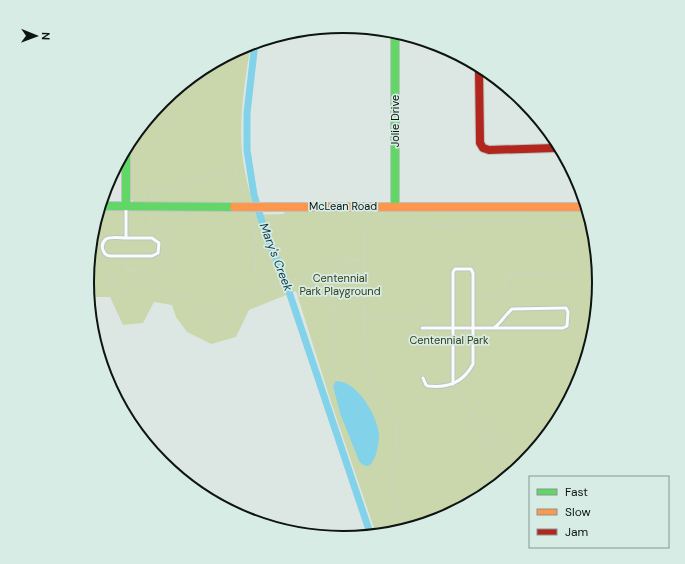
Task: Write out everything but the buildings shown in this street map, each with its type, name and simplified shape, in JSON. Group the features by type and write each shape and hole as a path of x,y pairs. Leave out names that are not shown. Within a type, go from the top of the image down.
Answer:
{"street":[{"name":"Jolie Drive","path":"395,39 395,206"},
{"path":"479,74 480,142 483,148 489,150 553,149"},
{"path":"126,159 126,206"},
{"name":"McLean Road","path":"106,206 580,207"}],"lane":[{"path":"126,206 126,238"},
{"path":"111,238 126,238 152,238 159,243 158,254 152,256 108,256 104,253 102,244 105,240 111,238"},
{"path":"423,378 428,386 446,386 453,384 460,379 473,364 473,270 471,269 455,269 452,272 453,384"},
{"path":"422,328 506,329 562,328 567,326 568,310 564,308 512,309 503,317 500,324 494,328"}],"path":[{"path":"403,524 392,484 397,438 390,412 372,374 366,346 364,316 365,224 370,220 394,221 410,224 444,225 496,221 574,225 586,227"},
{"path":"353,252 353,260"},
{"path":"364,261 340,260 331,262 324,267 316,277 315,285 317,296 323,302 345,313 363,314 364,316 422,319"},
{"path":"347,260 347,273 350,277 355,280 364,281"},
{"path":"127,265 128,271"},
{"path":"126,291 121,287 115,287 112,285 110,281 113,276 128,271 140,272 147,281 159,290 172,294 188,296 224,327 229,325 233,319 238,303 243,297 305,275 310,274 316,277"},
{"path":"473,296 502,296 505,293 505,276 508,273 572,274"},
{"path":"336,308 330,329 331,354 337,378 345,382"},
{"path":"453,384 459,396 489,436 488,446 503,465 503,472"},
{"path":"489,436 500,438 514,457 503,465"}],"green space":[{"name":"Centennial Park","path":"250,51 243,98 241,138 244,168 256,215 284,214 285,210 580,210 587,233 592,282 587,331 573,377 558,407 540,434 519,458 494,480 467,498 438,512 407,523 374,529 331,402 296,291 249,310 236,337 211,344 187,332 176,317 172,305 154,302 143,323 123,325 110,297 94,297 94,266 96,249 98,233 105,208 135,203 130,198 130,152 145,130 166,106 191,84 218,66"}],"water":[{"path":"336,381 352,387 359,393 371,410 375,419 379,436 378,447 374,459 368,466 359,461 340,413 333,386"}],"waterway":[{"name":"Mary's Creek","path":"254,49 247,113 247,150 254,195 266,235 284,277 369,529"}],"traffic: fast":[{"path":"395,39 395,206"},
{"path":"126,159 126,206"},
{"path":"106,206 234,207"}],"traffic: slow":[{"path":"234,207 285,207"},
{"path":"285,207 580,207"}],"traffic: jam":[{"path":"479,74 480,143 483,148 489,150 552,148"}],"park label":[{"name":"Centennial Park Playground","path":"340,284"}]}
